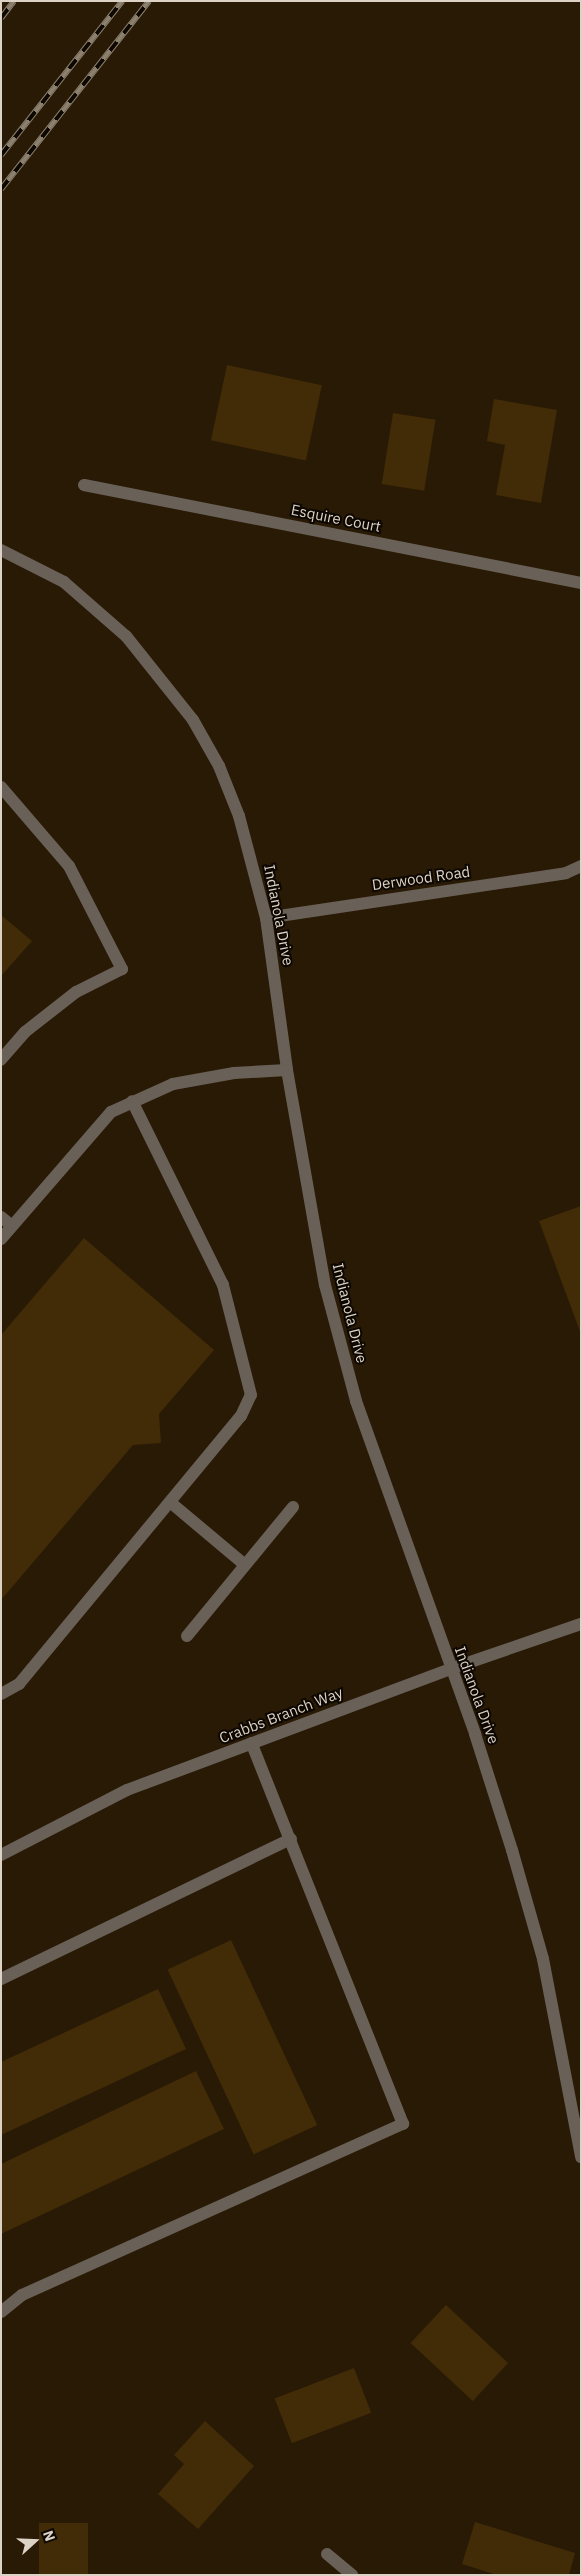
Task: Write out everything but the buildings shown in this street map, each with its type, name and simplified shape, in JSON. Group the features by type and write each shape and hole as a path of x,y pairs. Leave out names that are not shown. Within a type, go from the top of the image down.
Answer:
{"street":[{"name":"Esquire Court","path":"84,485 581,583"},
{"name":"Indianola Drive","path":"1,550 64,582 126,636 193,720 219,766 239,816 266,918 287,1070 326,1285 356,1401 450,1669 475,1734 543,1959 581,2157"},
{"path":"1,787 69,866 122,969 76,992 25,1032 1,1060"},
{"name":"Derwood Road","path":"266,918 566,874 581,866"},
{"path":"1,1238 111,1112 173,1084 234,1073 287,1070"},
{"path":"1,1694 19,1684 241,1416 251,1395 223,1285 132,1101"},
{"path":"1,1217 12,1226"},
{"path":"170,1502 244,1564"},
{"path":"188,1636 244,1564 293,1507"},
{"name":"Crabbs Branch Way","path":"1,1854 127,1790 450,1669 581,1624"},
{"path":"1,2312 22,2295 403,2124 252,1743"},
{"path":"1,1979 291,1839"},
{"path":"327,2554 352,2575"}],"railway":[{"path":"1,18 14,1"},
{"path":"1,155 122,1"},
{"path":"1,189 149,1"}]}
